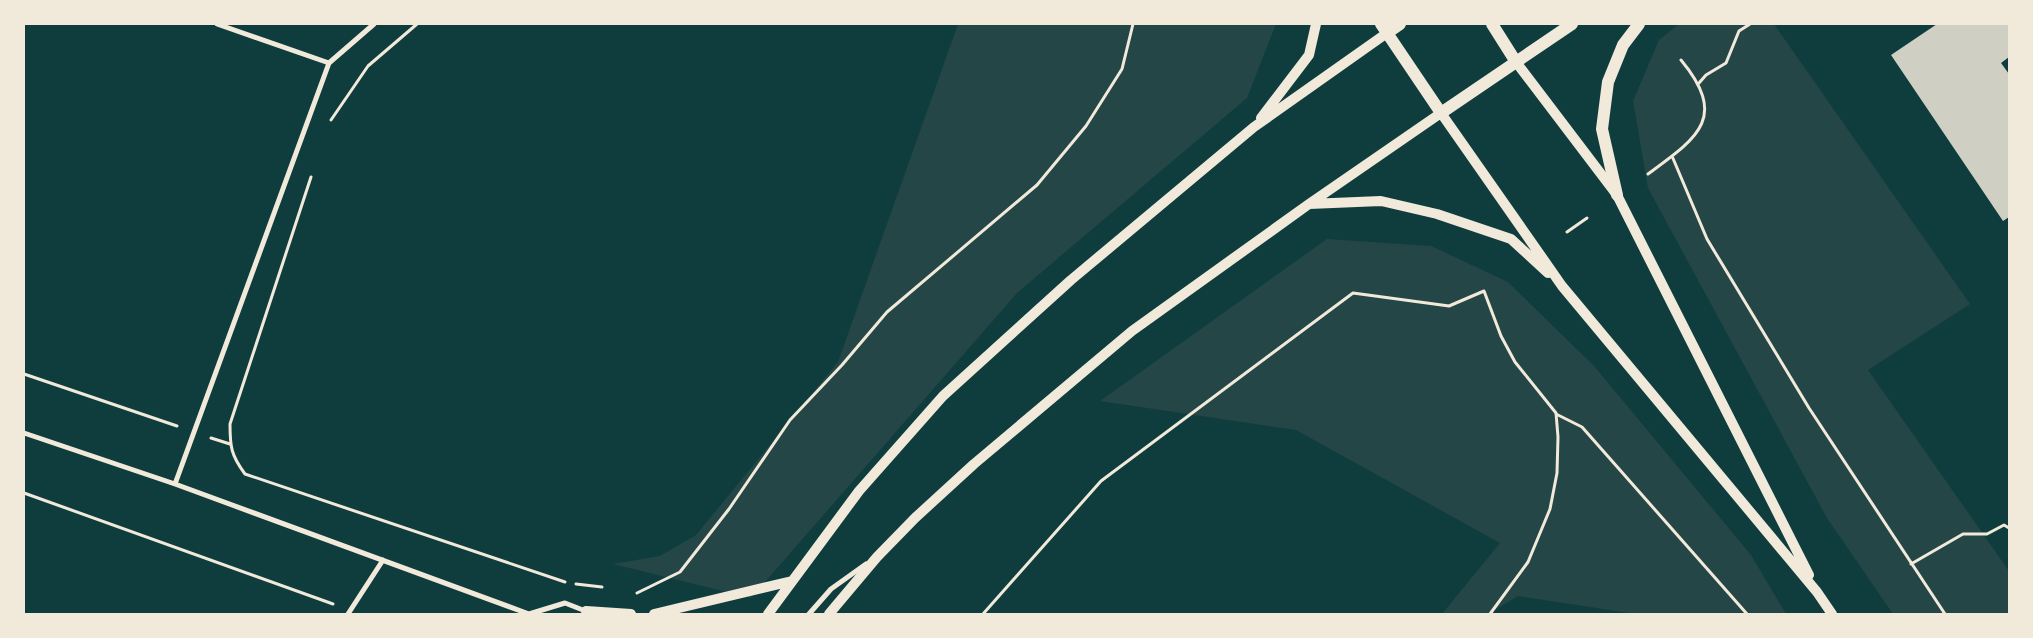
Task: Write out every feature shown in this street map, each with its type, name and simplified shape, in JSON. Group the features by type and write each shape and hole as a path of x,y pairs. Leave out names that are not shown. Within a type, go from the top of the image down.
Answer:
{"main road":[{"path":"1254,127 1309,55 1316,24"},
{"path":"768,614 859,491 943,396 1072,280 1254,127 1384,28 1400,24"},
{"path":"1492,24 1516,62 1617,195 1817,592"},
{"path":"829,614 877,556 915,518 974,464 1132,331 1309,204 1572,24"},
{"path":"1617,195 1602,129 1608,82 1623,44 1639,24"},
{"path":"1384,28 1562,286 1817,592 1832,614"},
{"path":"1309,204 1381,201 1437,214 1511,239 1562,286"},
{"path":"654,614 792,581"},
{"path":"590,613 630,614"}],"street":[{"path":"217,24 329,63"},
{"path":"175,484 329,63 374,24"},
{"path":"24,433 175,484 529,614 565,603 590,613"},
{"path":"809,614 831,588 877,556"},
{"path":"349,612 383,560"}],"path":[{"path":"328,125 368,66 417,24"},
{"path":"628,590 638,591 680,572 729,509 790,420 842,365 887,312 1037,185 1086,126 1122,70 1133,24"},
{"path":"1698,83 1706,75 1726,63 1739,30 1750,24"},
{"path":"1648,174 1694,138 1701,125 1704,109 1703,95 1698,83 1681,60"},
{"path":"1672,156 1707,239 1809,408 1945,614"},
{"path":"313,172 230,424 230,444 234,459 245,474 570,584 609,588"},
{"path":"1567,232 1587,218"},
{"path":"983,614 1101,481 1353,293 1449,306 1484,291 1501,336 1515,362 1556,413 1582,427 1747,614"},
{"path":"24,374 230,444"},
{"path":"1490,614 1528,562 1550,510 1558,473 1556,413"},
{"path":"24,493 349,612"},
{"path":"1911,564 1963,534 1987,534 2004,525 2009,528"},
{"path":"630,614 638,591"}],"shaded area":[{"path":"958,24 1276,24 1247,98 1017,293 751,598 613,564 660,556 696,535 838,362"},
{"path":"1679,24 1774,24 1970,304 1868,370 2009,571 2009,614 1893,614 1827,518 1648,188 1633,101 1659,40"},
{"path":"1327,239 1431,246 1508,282 1594,366 1751,555 1786,614 1636,614 1518,596 1488,614 1442,614 1500,543 1296,430 1100,401"}],"building":[{"path":"1937,24 2009,24 2009,57 2001,63 2009,74 2009,217 2003,221 1891,55"}]}
